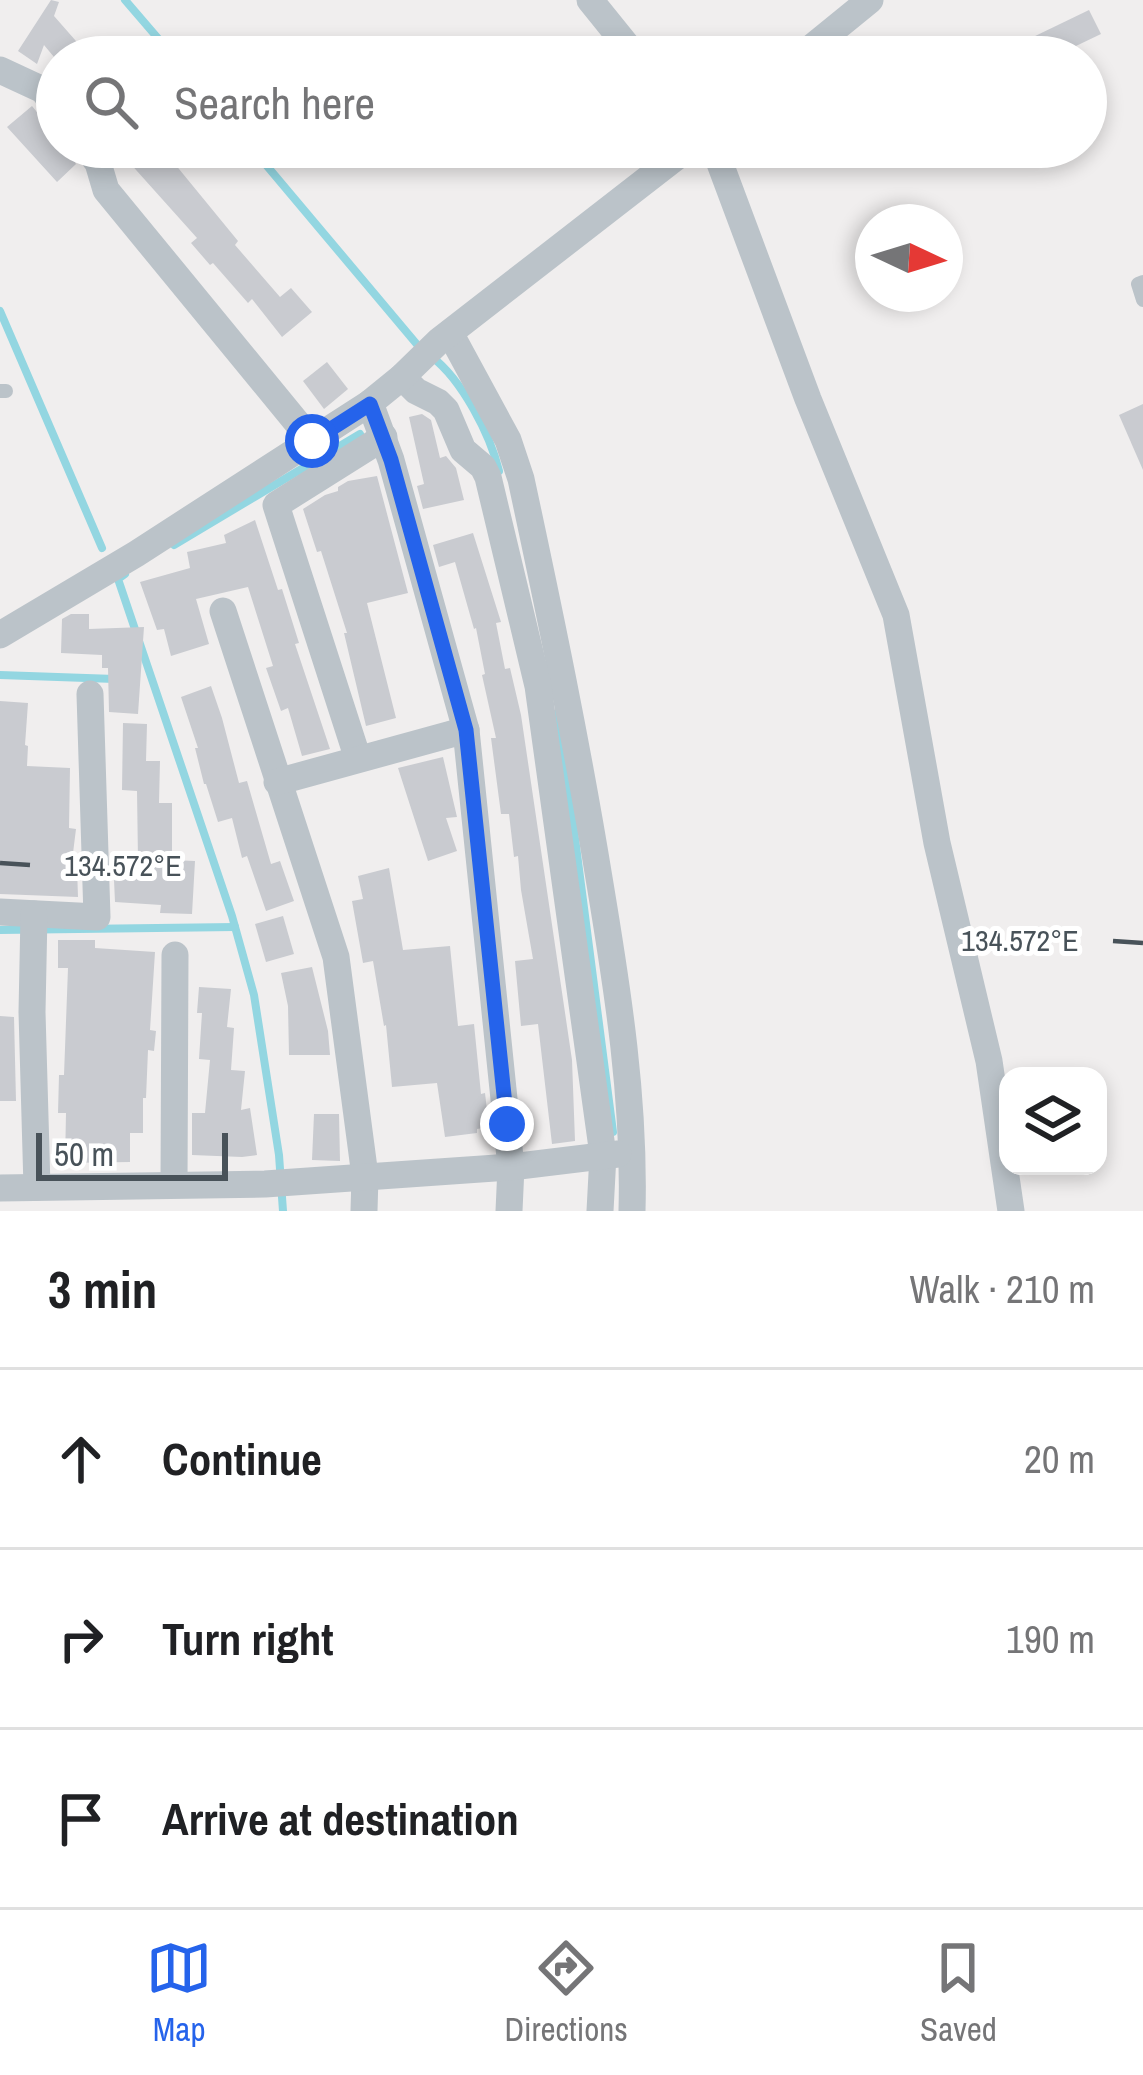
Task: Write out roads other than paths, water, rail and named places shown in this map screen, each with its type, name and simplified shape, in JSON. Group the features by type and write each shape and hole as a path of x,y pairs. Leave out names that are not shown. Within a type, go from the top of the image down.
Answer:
{"street":[{"path":"590,0 619,36"},
{"path":"826,36 870,0"},
{"path":"0,70 36,87"},
{"path":"99,168 106,190 312,441"},
{"path":"0,635 370,404 662,168"},
{"path":"722,168 896,615 937,843 989,1061 1011,1211"},
{"path":"427,354 508,440 499,464 612,951 623,1042 617,1154 600,1211"},
{"path":"427,354 416,392 446,410 463,450 499,464"},
{"path":"370,404 466,730 511,1167 509,1211"},
{"path":"358,759 276,505 383,437"},
{"path":"223,611 336,957 365,1176 364,1211"},
{"path":"0,912 97,917 90,694"},
{"path":"277,782 466,730"},
{"path":"34,914 37,1187"},
{"path":"174,1184 176,955"},
{"path":"0,1188 174,1184 273,1190 365,1176 511,1167 617,1154"},
{"path":"617,1154 632,1211"}],"lane":[{"path":"1143,281 1138,284 1143,301"}],"waterway":[{"path":"125,0 156,36"},
{"path":"269,168 420,348"},
{"path":"0,311 102,548"},
{"path":"432,357 454,379 473,409 499,471"},
{"path":"174,545 360,434"},
{"path":"125,574 118,579 232,916 254,995 283,1211"},
{"path":"0,675 115,679"},
{"path":"555,714 613,1132"},
{"path":"0,930 235,927"}]}
